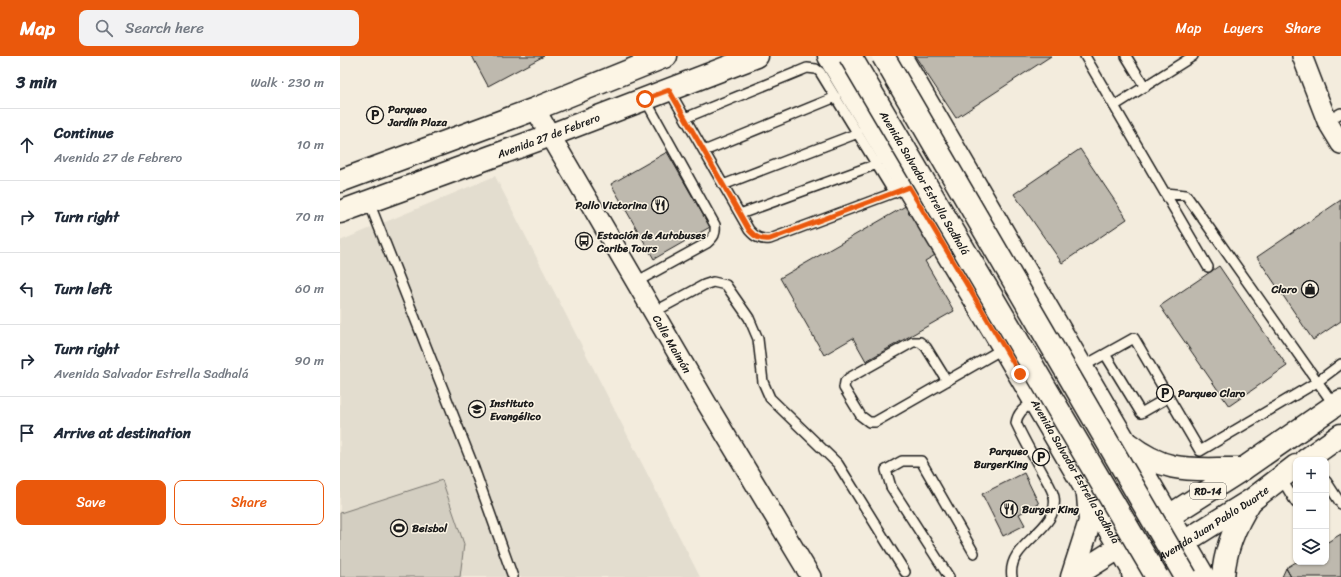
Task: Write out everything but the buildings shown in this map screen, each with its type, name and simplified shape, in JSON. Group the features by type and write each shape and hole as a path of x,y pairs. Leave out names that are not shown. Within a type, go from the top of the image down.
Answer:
{"main road":[{"path":"340,181 536,109 666,56"},
{"name":"Avenida 27 de Febrero","path":"340,212 551,135 757,56"},
{"name":"Avenida Salvador Estrella Sadhalá","path":"829,56 902,190 1004,348 1120,547 1133,576"},
{"name":"Avenida Salvador Estrella Sadhalá","path":"850,56 1157,577"},
{"path":"883,56 1186,577"},
{"path":"900,56 1082,367 1123,440 1185,542 1204,577"},
{"name":"RD-14","path":"1072,577 1242,469 1338,403"},
{"name":"Avenida Juan Pablo Duarte","path":"1311,457 1341,435"},
{"path":"1123,440 1138,451 1163,465 1188,470 1242,469"},
{"name":"Avenida Juan Pablo Duarte","path":"1133,576 1253,498 1293,470"},
{"path":"1072,577 1090,521 1087,490"},
{"path":"1223,577 1225,559 1234,530 1253,498"}],"street":[{"path":"1302,56 1334,117 1341,144"},
{"name":"Calle Maimón","path":"536,109 636,282 811,577"}],"lane":[{"path":"1085,56 1208,267"},
{"path":"1126,56 1145,87"},
{"path":"1114,106 1193,56"},
{"path":"669,90 723,185 740,214 754,236 761,240 770,239 902,190 877,164 820,72 816,69 808,68 685,118"},
{"path":"704,151 836,97"},
{"path":"636,282 707,243 713,238 716,232 715,225 645,99"},
{"path":"723,185 858,133"},
{"path":"740,214 877,164"},
{"path":"1165,193 1186,195 1317,382 1338,403"},
{"path":"369,202 471,460 513,577"},
{"path":"654,312 704,285 713,282 726,285 755,328 764,382 770,398 838,464 906,572"},
{"path":"1082,367 1134,338 1200,451 1317,382 1341,364"},
{"path":"947,381 926,347 920,342 913,342 849,378 845,382 844,388 861,416 869,422 875,422 947,381 1004,348"},
{"path":"1105,354 1141,412 1169,398"},
{"path":"1012,577 1013,562 1017,554 1046,523 1051,515 1054,505 1051,490 1016,424 1017,416 1020,411 1035,401"},
{"path":"949,577 891,487 886,470 902,461 921,461 974,553"},
{"path":"1329,486 1341,504"}],"shaded area":[{"name":"Instituto Evangélico","path":"495,176 700,577 340,577 340,241"},
{"name":"Beisbol","path":"442,480 464,544 460,577 340,577 340,513"}],"place":[{"name":"Parqueo Jardín Plaza","path":"375,115"},
{"name":"Pollo Victorina","path":"660,205"},
{"name":"Estación de Autobuses Caribe Tours","path":"584,241"},
{"name":"Claro","path":"1310,289"},
{"name":"Parqueo Claro","path":"1165,393"},
{"name":"Instituto Evangélico","path":"477,409"},
{"name":"Parqueo BurgerKing","path":"1041,457"},
{"name":"Burger King","path":"1009,509"},
{"name":"Beisbol","path":"399,528"}],"route":[{"path":"645,99 669,90 749,230 754,236 761,240 770,239 909,187 1020,374"}]}
